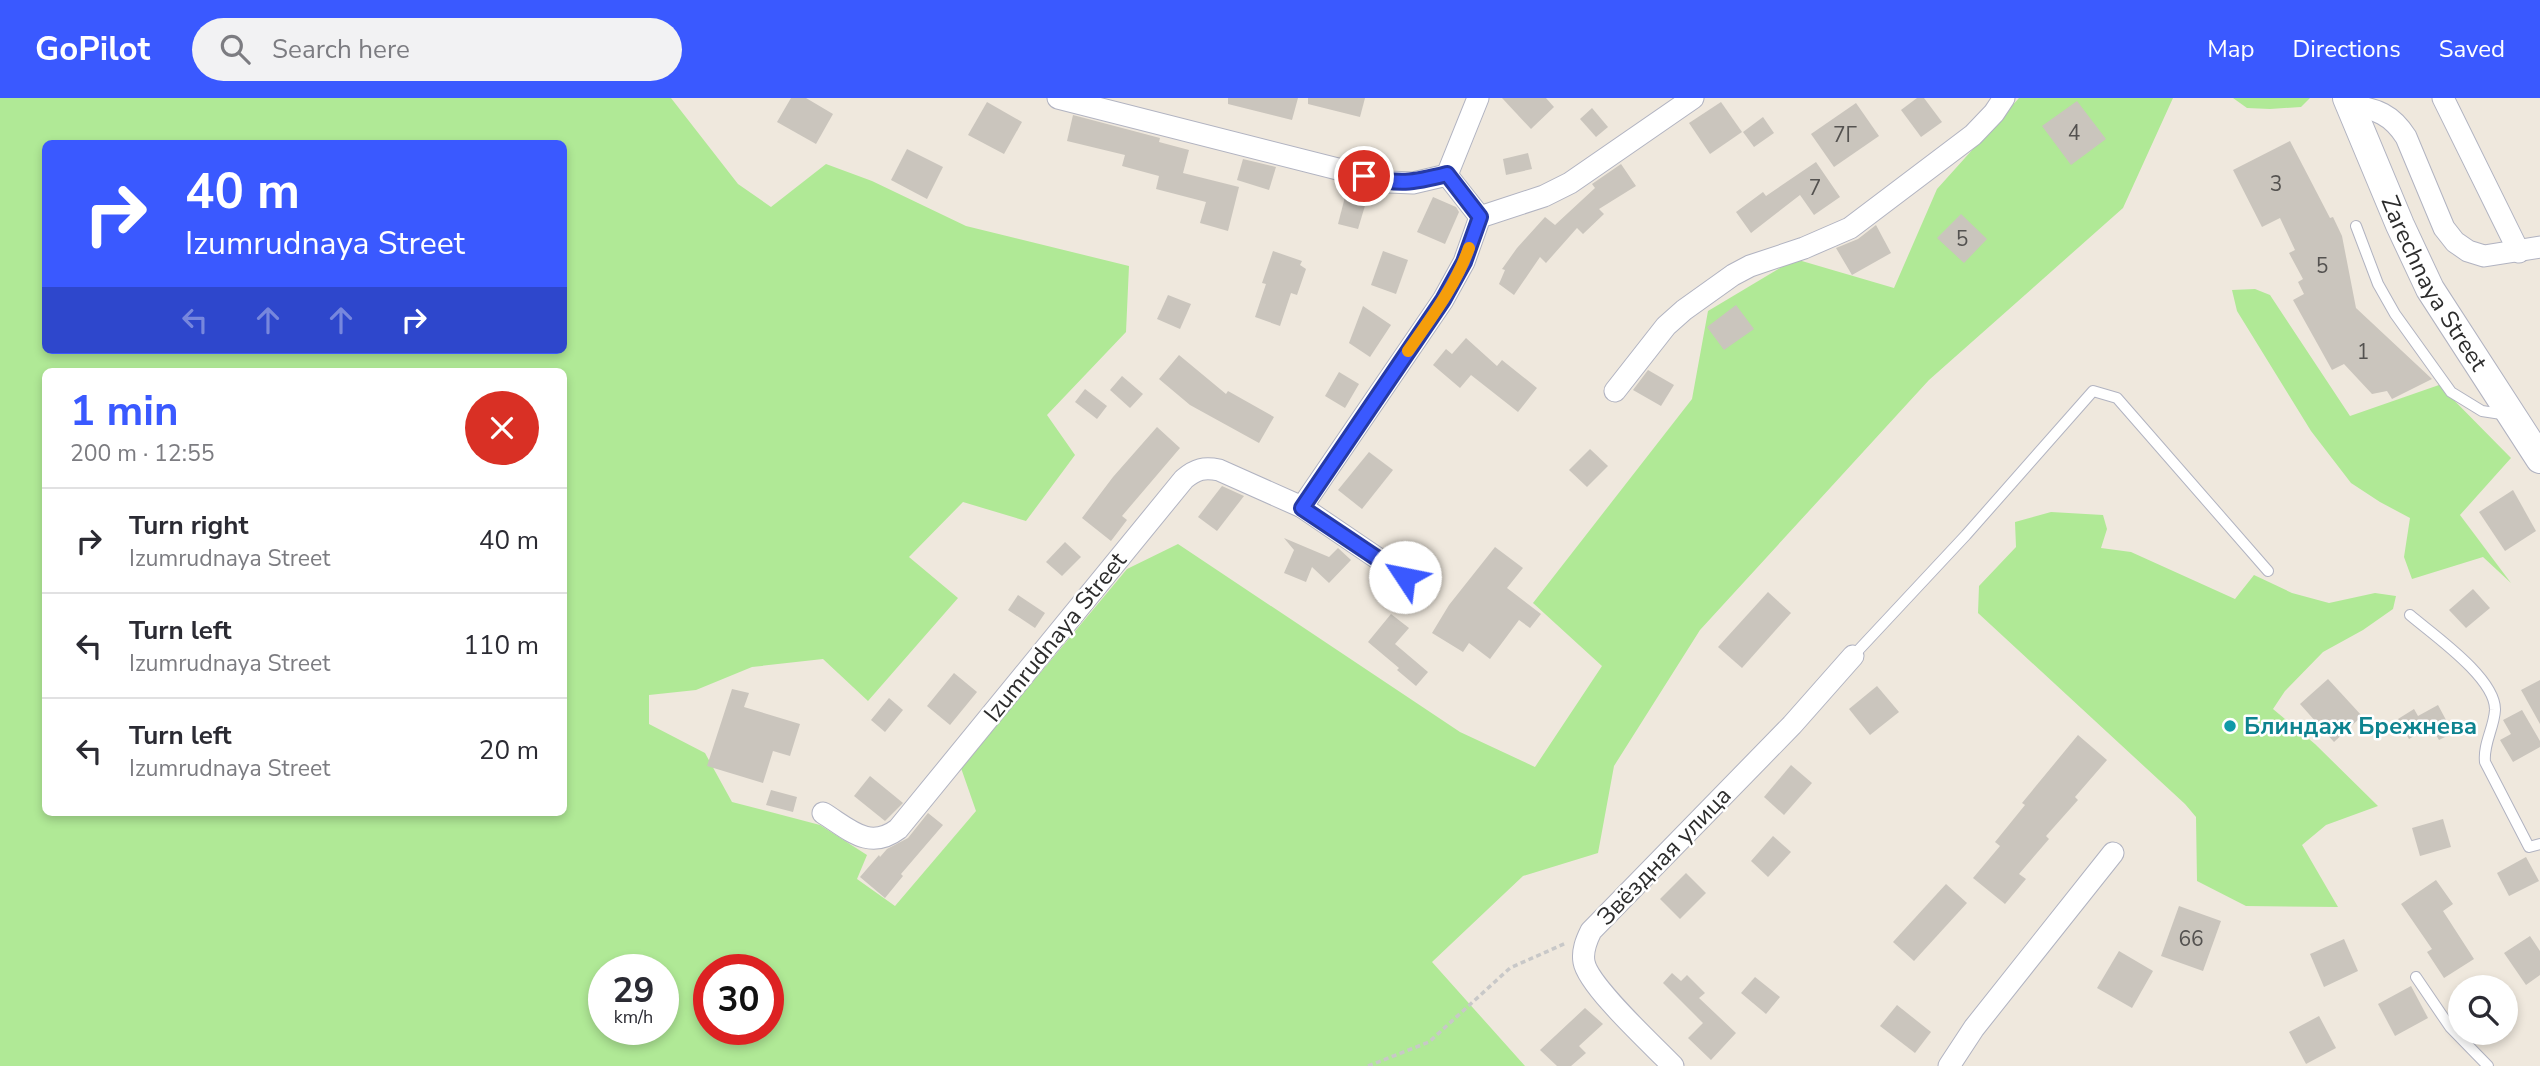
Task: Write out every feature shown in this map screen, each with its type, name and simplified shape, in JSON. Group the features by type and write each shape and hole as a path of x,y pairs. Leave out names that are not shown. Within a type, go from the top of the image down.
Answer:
{"street":[{"path":"1058,98 1389,182 1413,183 1447,174"},
{"path":"1447,174 1478,98"},
{"path":"1480,217 1544,196 1570,183 1693,98"},
{"path":"1615,391 1666,326 1684,310 1750,266 1804,248 1850,228 1973,135 2004,98"},
{"path":"2443,98 2519,252"},
{"path":"2349,102 2383,112 2397,123 2406,137 2444,228 2455,242 2468,251 2484,256 2540,247"},
{"name":"Zarechnaya Street","path":"2349,102 2430,289 2540,459"},
{"path":"1447,174 1480,217"},
{"path":"1302,508 1443,300 1464,262 1480,217"},
{"name":"Izumrudnaya Street","path":"822,813 859,835 873,840 887,838 898,829 1175,489 1194,470 1207,467 1219,470 1302,508 1405,577"},
{"name":"Звёздная улица","path":"1673,1066 1592,981 1584,964 1584,946 1591,931 1792,725 1853,656"},
{"path":"1949,1066 1974,1028 2113,853"}],"lane":[{"path":"2356,226 2378,284 2395,314 2451,392 2482,411 2510,415"},
{"path":"1853,656 1966,535 2093,391 2117,398 2268,571"},
{"path":"2410,615 2462,659 2490,690 2495,707 2485,747 2485,762 2529,847 2540,844"},
{"path":"2416,977 2450,1027 2488,1066"}],"path":[{"path":"1368,1066 1429,1042 1510,968 1591,931"}],"green space":[{"path":"0,98 671,98 738,184 771,207 826,164 872,181 966,226 1129,266 1126,332 1047,415 1075,455 1026,521 963,502 909,557 958,598 868,701 823,659 752,667 696,690 649,695 649,724 705,753 732,802 820,825 867,855 857,879 895,906 976,811 961,768 1127,569 1178,544 1460,732 1535,767 1602,666 1533,603 1692,399 1708,311 1795,259 1894,288 1937,189 2019,98 2173,98 2123,208 1929,380 1700,630 1614,766 1598,853 1523,876 1432,962 1525,1066 0,1066"},
{"path":"2233,98 2310,98 2301,107 2270,109 2247,108"},
{"path":"2255,289 2270,295 2350,416 2439,385 2511,458 2460,515 2511,583 2483,557 2412,579 2404,557 2410,518 2351,483 2311,431 2237,311 2232,290"},
{"path":"2051,512 2103,515 2107,529 2101,548 2131,552 2235,599 2254,575 2292,593 2329,603 2375,593 2396,596 2393,609 2363,630 2323,652 2285,691 2273,709 2315,744 2378,806 2326,825 2302,845 2338,907 2246,906 2197,881 2196,817 1978,613 1979,586 2016,547 2015,522"}],"building":[{"path":"791,98 806,98 833,114 816,144 777,122"},
{"path":"1228,98 1298,98 1292,120 1228,104"},
{"path":"1308,98 1365,98 1360,117 1308,104"},
{"path":"1502,98 1546,98 1554,107 1531,129"},
{"path":"1917,98 1924,98 1942,122 1921,137 1901,110"},
{"path":"2077,101 2106,139 2071,165 2042,126"},
{"path":"987,102 1022,122 1004,154 968,135"},
{"path":"1721,102 1742,132 1710,154 1689,123"},
{"path":"1856,103 1879,136 1834,167 1811,134"},
{"path":"1592,108 1608,127 1596,137 1580,119"},
{"path":"1073,115 1160,138 1159,142 1189,150 1183,173 1239,187 1228,231 1200,223 1206,202 1156,189 1159,176 1122,166 1125,155 1067,141"},
{"path":"1763,117 1774,133 1754,147 1743,132"},
{"path":"2290,141 2342,236 2356,308 2432,379 2392,399 2387,391 2372,394 2344,364 2332,370 2293,300 2304,294 2298,282 2303,279 2289,253 2295,250 2280,218 2262,227 2233,170"},
{"path":"907,149 943,167 927,199 891,180"},
{"path":"1528,153 1532,169 1506,175 1503,159"},
{"path":"1243,159 1276,167 1269,190 1237,180"},
{"path":"1816,162 1840,197 1814,215 1800,195 1751,233 1736,212 1763,192 1766,196"},
{"path":"1621,164 1636,186 1599,209 1604,214 1583,234 1577,228 1546,263 1540,257 1514,295 1499,284 1505,270 1502,269 1545,217 1555,225 1595,188 1592,184"},
{"path":"1346,193 1367,199 1358,229 1338,224"},
{"path":"1433,197 1456,207 1459,212 1445,244 1417,232"},
{"path":"1961,214 1987,239 1964,263 1937,238"},
{"path":"1876,225 1891,253 1852,275 1836,248 1858,239"},
{"path":"1273,251 1302,261 1300,265 1306,269 1297,295 1291,293 1280,326 1255,317 1266,284 1262,283"},
{"path":"1383,251 1408,260 1396,294 1371,285"},
{"path":"1168,295 1191,304 1180,329 1157,319"},
{"path":"1736,305 1754,329 1724,350 1707,327"},
{"path":"1363,306 1391,325 1370,357 1349,343"},
{"path":"1466,338 1497,366 1502,360 1537,388 1518,412 1471,375 1460,388 1433,365 1446,349 1452,354"},
{"path":"1179,355 1226,394 1228,391 1274,417 1259,443 1190,405 1159,379"},
{"path":"1648,370 1674,385 1661,406 1633,390"},
{"path":"1339,372 1359,384 1345,408 1325,396"},
{"path":"1122,376 1143,394 1130,408 1110,390"},
{"path":"1085,389 1107,406 1097,419 1075,402"},
{"path":"1157,427 1180,448 1122,516 1127,520 1111,541 1082,518 1113,477"},
{"path":"1590,449 1608,466 1587,487 1569,470"},
{"path":"1369,452 1393,470 1362,509 1338,490"},
{"path":"1222,486 1244,496 1217,531 1198,517"},
{"path":"2513,490 2536,531 2505,551 2479,512"},
{"path":"1284,538 1329,557 1338,548 1351,560 1329,583 1312,567 1306,582 1284,573 1294,550"},
{"path":"1065,542 1081,557 1062,576 1046,562"},
{"path":"1495,547 1523,568 1507,588 1541,614 1530,628 1519,620 1490,659 1469,643 1463,652 1432,633 1449,605"},
{"path":"2473,589 2490,608 2466,628 2449,610"},
{"path":"1768,592 1791,613 1742,668 1718,647"},
{"path":"1018,595 1045,613 1035,628 1008,610"},
{"path":"1391,614 1409,628 1395,644 1428,672 1416,686 1368,642"},
{"path":"954,673 977,692 950,725 927,706"},
{"path":"2328,679 2362,716 2334,742 2300,704"},
{"path":"2540,680 2540,724 2521,690"},
{"path":"1877,686 1899,712 1870,735 1849,709"},
{"path":"732,689 749,693 744,707 800,724 790,756 773,751 763,783 707,766"},
{"path":"889,698 903,710 885,732 871,720"},
{"path":"2438,705 2453,733 2439,740 2431,726 2409,739 2398,719 2414,709 2418,716"},
{"path":"2522,710 2540,741 2540,747 2513,762 2500,740 2511,734 2503,720"},
{"path":"2078,735 2107,760 2075,797 2078,800 2046,836 2049,839 2019,874 2026,879 2005,904 1973,878 2000,846 1995,842 2025,805 2022,803"},
{"path":"1791,765 1812,783 1784,815 1764,797"},
{"path":"870,776 903,803 885,821 854,796"},
{"path":"771,790 797,797 793,812 766,805"},
{"path":"928,813 943,825 901,874 903,876 885,898 860,877 879,855 880,857 887,849 908,838"},
{"path":"2443,819 2451,847 2420,856 2412,828"},
{"path":"1773,836 1791,852 1768,877 1751,861"},
{"path":"2526,857 2539,881 2509,896 2497,873"},
{"path":"1686,873 1706,893 1680,919 1660,899"},
{"path":"2436,880 2453,904 2443,911 2474,959 2444,978 2427,952 2432,949 2401,904"},
{"path":"1946,884 1967,903 1914,961 1893,942"},
{"path":"2179,906 2221,921 2203,971 2161,956"},
{"path":"2530,936 2540,951 2540,975 2526,985 2504,953"},
{"path":"2344,939 2358,971 2324,987 2310,954"},
{"path":"2119,951 2153,971 2132,1008 2097,988"},
{"path":"1672,973 1681,981 1687,975 1705,993 1699,998 1736,1033 1711,1060 1688,1038 1703,1023 1663,983"},
{"path":"1755,977 1780,997 1766,1014 1741,993"},
{"path":"2411,986 2428,1018 2395,1036 2378,1004"},
{"path":"1897,1005 1931,1032 1915,1053 1880,1026"},
{"path":"1585,1008 1603,1024 1579,1046 1586,1053 1571,1066 1557,1066 1540,1050"},
{"path":"2319,1016 2336,1048 2306,1064 2289,1032"}],"slow traffic":[{"path":"1408,351 1443,300 1469,248"}],"place":[{"name":"Блиндаж Брежнева","path":"2230,726"}],"route":[{"path":"1364,176 1389,182 1413,183 1447,174 1480,217 1464,262 1443,300 1302,508 1405,577"}]}
